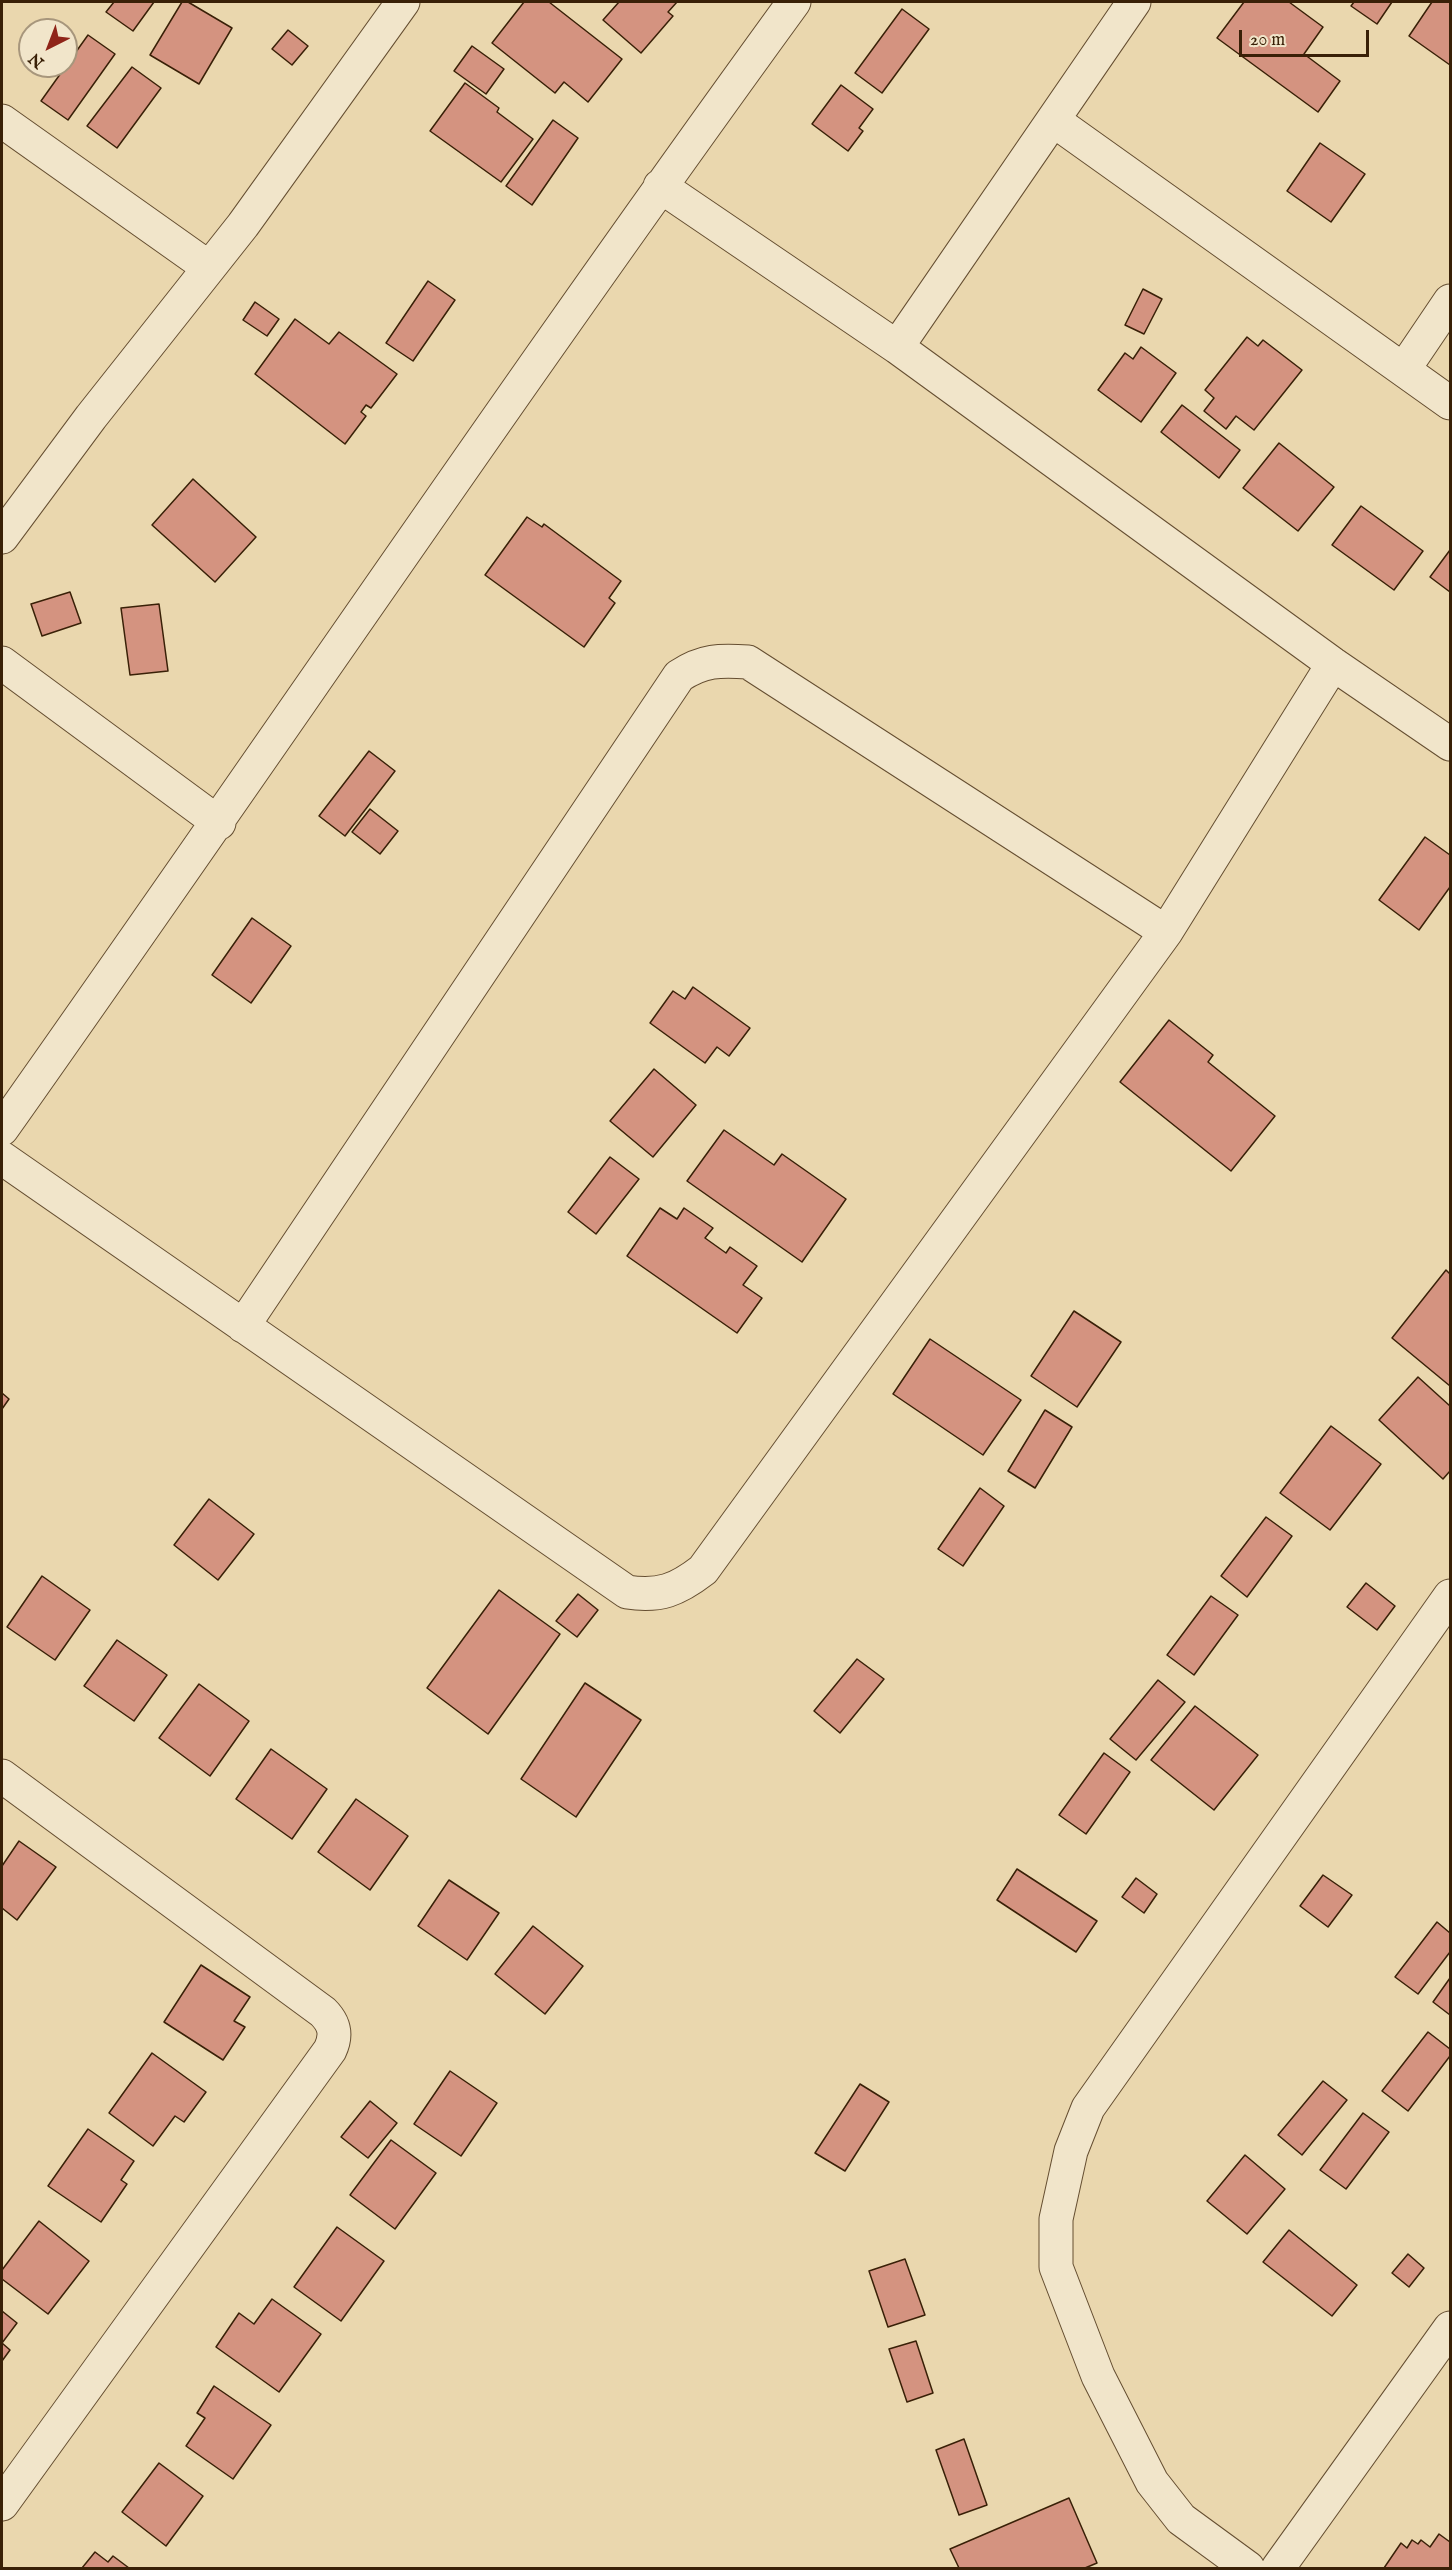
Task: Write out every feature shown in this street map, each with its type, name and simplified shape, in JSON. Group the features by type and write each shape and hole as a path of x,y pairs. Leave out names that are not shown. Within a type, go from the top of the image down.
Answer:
{"street":[{"path":"2,537 98,407 243,225 403,2"},
{"path":"2,1129 219,822 660,186 794,2"},
{"path":"897,347 1134,2"},
{"path":"1053,120 1450,403"},
{"path":"2,121 208,267"},
{"path":"660,186 897,347 1333,664 1450,744"},
{"path":"1404,369 1450,301"},
{"path":"243,1326 679,676 695,665 730,661 748,662 1166,932"},
{"path":"2,663 219,822"},
{"path":"2,1158 627,1592 652,1594 680,1587 703,1570 1166,932 1333,664"},
{"path":"1248,2568 1181,2519 1152,2482 1098,2376 1056,2267 1056,2219 1071,2151 1088,2108 1450,1596"},
{"path":"2,1776 324,2012 332,2022 335,2031 330,2050 2,2504"},
{"path":"1278,2568 1450,2328"}],"building":[{"path":"114,2 154,2 133,31 106,12"},
{"path":"182,2 188,2 232,28 199,84 150,55"},
{"path":"524,2 549,2 622,59 588,102 564,82 555,93 492,43"},
{"path":"619,2 677,2 668,12 673,16 641,53 603,20"},
{"path":"1244,2 1289,2 1323,27 1304,54 1340,81 1318,112 1217,38"},
{"path":"1354,2 1392,2 1377,24 1351,6"},
{"path":"1432,2 1450,2 1450,65 1409,36"},
{"path":"902,9 929,29 882,93 855,73"},
{"path":"288,30 308,46 292,65 272,49"},
{"path":"88,35 115,54 68,120 41,101 57,78 78,78 78,49"},
{"path":"472,46 504,69 486,94 454,71"},
{"path":"132,67 161,88 117,148 87,126"},
{"path":"465,83 499,108 497,112 533,139 501,182 430,131"},
{"path":"841,85 873,109 859,128 863,131 848,151 812,124"},
{"path":"553,120 578,138 532,205 506,186"},
{"path":"1320,143 1365,174 1331,222 1287,191"},
{"path":"428,281 455,300 413,361 386,343"},
{"path":"1143,289 1162,299 1144,334 1125,325"},
{"path":"255,302 279,319 267,336 243,320"},
{"path":"295,319 329,344 339,332 397,374 371,408 366,405 361,412 366,416 345,444 255,374"},
{"path":"1247,337 1258,346 1263,340 1302,370 1254,430 1236,416 1226,429 1204,411 1214,398 1205,390"},
{"path":"1141,347 1176,373 1141,422 1098,390 1125,353 1133,359"},
{"path":"1182,405 1240,450 1219,478 1161,432"},
{"path":"1279,443 1334,487 1298,531 1243,488"},
{"path":"193,479 256,537 215,582 152,525"},
{"path":"1361,506 1423,551 1394,590 1332,545"},
{"path":"527,517 542,527 544,524 621,581 609,598 615,603 584,647 485,575"},
{"path":"1450,550 1450,592 1430,577"},
{"path":"70,592 81,623 42,636 31,604"},
{"path":"159,604 168,671 130,675 121,608"},
{"path":"369,751 395,771 345,836 319,816"},
{"path":"370,809 398,831 380,854 352,832"},
{"path":"1425,837 1450,855 1450,887 1419,930 1379,900"},
{"path":"252,918 291,946 251,1003 212,975"},
{"path":"693,987 750,1028 729,1056 717,1047 705,1063 650,1023 673,991 685,999"},
{"path":"1169,1020 1213,1055 1208,1062 1275,1116 1231,1171 1120,1082"},
{"path":"654,1069 696,1105 653,1157 610,1121"},
{"path":"724,1130 774,1165 782,1154 846,1199 802,1262 687,1181"},
{"path":"610,1157 639,1179 596,1234 568,1212"},
{"path":"660,1208 677,1219 684,1208 713,1228 705,1238 726,1253 730,1247 757,1266 743,1285 762,1298 737,1333 627,1256"},
{"path":"1446,1270 1450,1274 1450,1386 1392,1338"},
{"path":"1074,1311 1121,1342 1077,1407 1031,1376"},
{"path":"930,1339 1021,1400 983,1455 893,1394"},
{"path":"1418,1377 1450,1406 1450,1471 1443,1479 1379,1420"},
{"path":"2,1393 9,1399 2,1409"},
{"path":"1045,1410 1072,1427 1035,1488 1008,1471"},
{"path":"1331,1426 1381,1464 1330,1530 1280,1493"},
{"path":"980,1488 1004,1506 963,1566 938,1549"},
{"path":"209,1499 254,1534 218,1580 174,1545"},
{"path":"1266,1517 1292,1536 1247,1597 1221,1576"},
{"path":"42,1576 90,1610 55,1660 7,1627"},
{"path":"1366,1583 1395,1606 1377,1630 1347,1607"},
{"path":"499,1590 560,1634 488,1734 427,1688"},
{"path":"578,1594 598,1610 577,1637 556,1621"},
{"path":"1211,1596 1238,1615 1194,1675 1167,1655"},
{"path":"117,1640 167,1675 134,1721 84,1686"},
{"path":"857,1659 884,1679 840,1733 814,1711"},
{"path":"1158,1680 1185,1702 1136,1760 1110,1739"},
{"path":"585,1683 641,1720 576,1817 521,1779"},
{"path":"199,1684 249,1721 210,1776 159,1738"},
{"path":"1195,1706 1258,1755 1214,1810 1151,1760"},
{"path":"271,1749 327,1789 292,1839 236,1799"},
{"path":"1104,1753 1130,1772 1086,1834 1059,1815"},
{"path":"356,1799 408,1836 370,1890 318,1852"},
{"path":"19,1841 56,1867 17,1920 2,1908 2,1866"},
{"path":"1017,1869 1097,1921 1076,1952 997,1900"},
{"path":"1323,1875 1352,1895 1328,1927 1300,1906"},
{"path":"1136,1878 1157,1894 1144,1913 1122,1897"},
{"path":"449,1880 499,1913 467,1960 418,1926"},
{"path":"1437,1922 1450,1933 1450,1952 1418,1994 1395,1977"},
{"path":"533,1926 583,1966 545,2014 495,1974"},
{"path":"201,1965 250,1997 234,2021 245,2027 223,2060 164,2022"},
{"path":"1450,1978 1450,2015 1433,2002"},
{"path":"1428,2032 1450,2049 1450,2056 1408,2111 1382,2091"},
{"path":"152,2053 206,2092 184,2122 175,2116 153,2146 109,2113"},
{"path":"450,2071 497,2103 461,2156 414,2124"},
{"path":"1323,2081 1347,2100 1302,2155 1278,2135"},
{"path":"860,2084 889,2102 845,2171 815,2153"},
{"path":"370,2101 397,2123 368,2158 341,2137"},
{"path":"1363,2113 1389,2132 1346,2189 1320,2170"},
{"path":"88,2129 134,2161 121,2180 127,2184 101,2222 48,2186"},
{"path":"391,2140 436,2173 395,2229 350,2195"},
{"path":"1245,2155 1285,2189 1247,2234 1207,2201"},
{"path":"39,2221 89,2261 48,2314 2,2279 2,2270"},
{"path":"337,2227 384,2261 341,2321 294,2287"},
{"path":"1289,2230 1357,2285 1332,2316 1263,2262"},
{"path":"1408,2254 1424,2268 1409,2287 1392,2273"},
{"path":"905,2259 925,2315 888,2327 869,2271"},
{"path":"272,2299 321,2334 279,2392 216,2347 239,2313 254,2324"},
{"path":"2,2311 17,2323 2,2343"},
{"path":"916,2341 933,2393 907,2402 889,2349"},
{"path":"2,2343 10,2350 2,2361"},
{"path":"214,2386 271,2425 233,2479 186,2446 205,2418 197,2413"},
{"path":"964,2439 987,2505 959,2515 936,2450"},
{"path":"159,2463 203,2496 166,2546 122,2512"},
{"path":"1069,2498 1097,2563 1085,2568 959,2568 950,2549"},
{"path":"1439,2534 1450,2542 1450,2568 1384,2568 1401,2543 1407,2548 1412,2540 1418,2544 1421,2540 1430,2547"},
{"path":"95,2552 108,2562 113,2556 129,2568 82,2568"}]}
